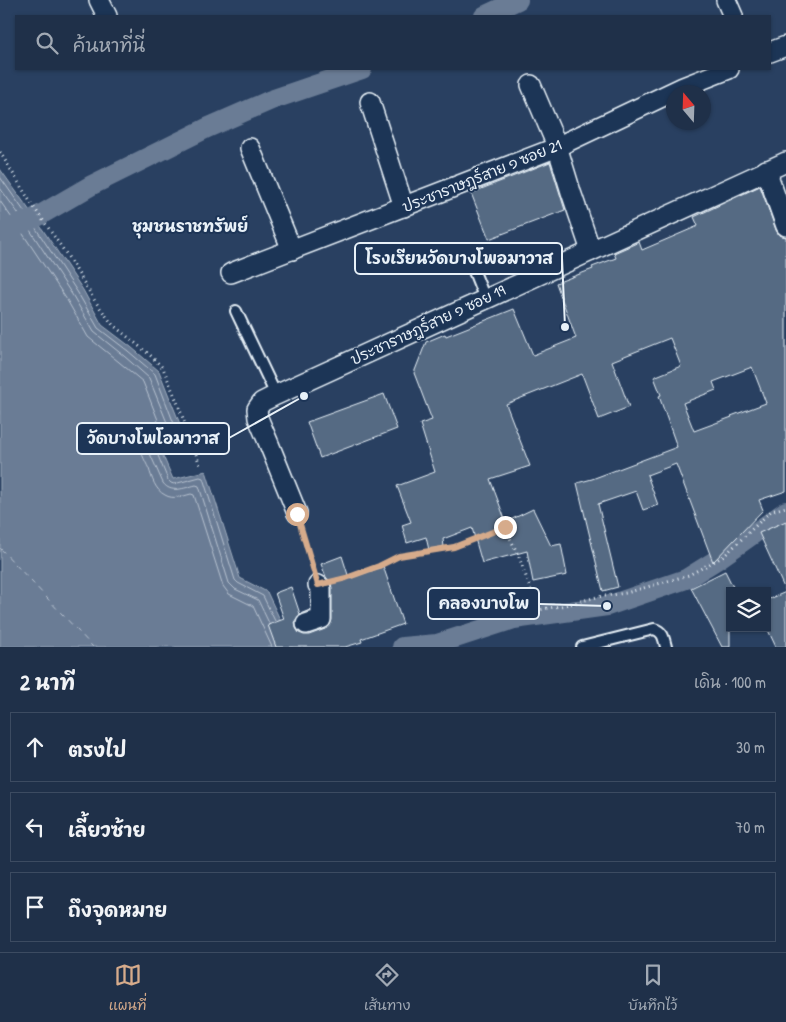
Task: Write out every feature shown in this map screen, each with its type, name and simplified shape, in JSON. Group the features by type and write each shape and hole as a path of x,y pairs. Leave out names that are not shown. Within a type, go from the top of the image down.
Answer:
{"street":[{"path":"99,0 106,15"},
{"path":"726,0 733,15"},
{"path":"771,52 786,46"},
{"name":"ประชาราษฎร์สาย ๑ ซอย 21","path":"231,273 557,146 727,70"},
{"path":"531,85 557,146 591,251"},
{"path":"370,102 404,207"},
{"path":"250,148 292,250"},
{"name":"ประชาราษฎร์สาย ๑ ซอย 19","path":"297,514 258,418 257,409 262,402 786,162"},
{"path":"766,170 786,226"},
{"path":"306,624 321,618 321,588 318,585"}],"lane":[{"path":"467,254 486,299"},
{"path":"236,311 276,395"},
{"path":"582,647 654,629 660,632 666,647"}],"path":[{"path":"0,152 31,203 67,255 94,301 113,325 163,368 200,465"},
{"path":"297,514 318,585 346,578 379,566 399,556 454,547 505,527 519,557 538,610 626,593 689,575 724,556 771,511 786,507"}],"water":[{"path":"0,169 83,290 102,325 159,371 184,434 157,442 173,479 206,471 240,578 267,592 293,647 0,647"}],"building":[{"path":"550,162 565,210 489,239 471,193"},
{"path":"760,186 776,230 779,235 786,237 786,491 759,500 763,510 713,562 676,464 647,475 658,505 643,510 636,491 598,504 618,587 603,591 577,483 677,447 654,377 681,366 670,338 612,361 629,407 599,419 582,374 506,404 530,466 490,479 506,522 533,509 551,546 561,544 567,575 533,582 527,551 482,563 472,528 443,539 444,547 429,550 426,537 407,543 402,525 411,522 397,486 435,472 420,424 432,420 414,373 426,342 514,309 533,355 576,338 556,283 616,258 614,253 639,242 642,250 698,226 694,217","holes":["752,367 766,403 694,431 683,403 716,390 713,382"]},
{"path":"384,394 397,429 320,458 307,422"},
{"path":"786,521 786,592 759,533"},
{"path":"342,556 349,578 383,566 403,624 361,639 362,642 345,647 276,647 268,625 284,619 275,593 291,587 300,614 310,610 298,616 295,621 299,633 309,635 325,629 332,620 332,588 321,564"},
{"path":"725,571 733,587 726,587 726,632 730,632 730,647 722,647 691,588"},
{"path":"786,592 786,647 776,647 769,632 771,632 771,598"}],"waterway":[{"path":"486,15 518,0"},
{"path":"0,232 35,218 92,185 207,128 271,100 359,70"},
{"path":"402,647 437,644 514,619 607,606 686,579 786,511"}],"ferry route":[{"path":"0,548 93,647"}],"place":[{"name":"โรงเรียนวัดบางโพอมาวาส","path":"565,327"},
{"name":"วัดบางโพโอมาวาส","path":"304,396"},
{"name":"คลองบางโพ","path":"607,606"}],"district":[{"name":"ชุมชนราชทรัพย์","path":"190,226"}],"route":[{"path":"297,514 318,585 346,578 379,566 399,556 454,547 505,527"}]}
